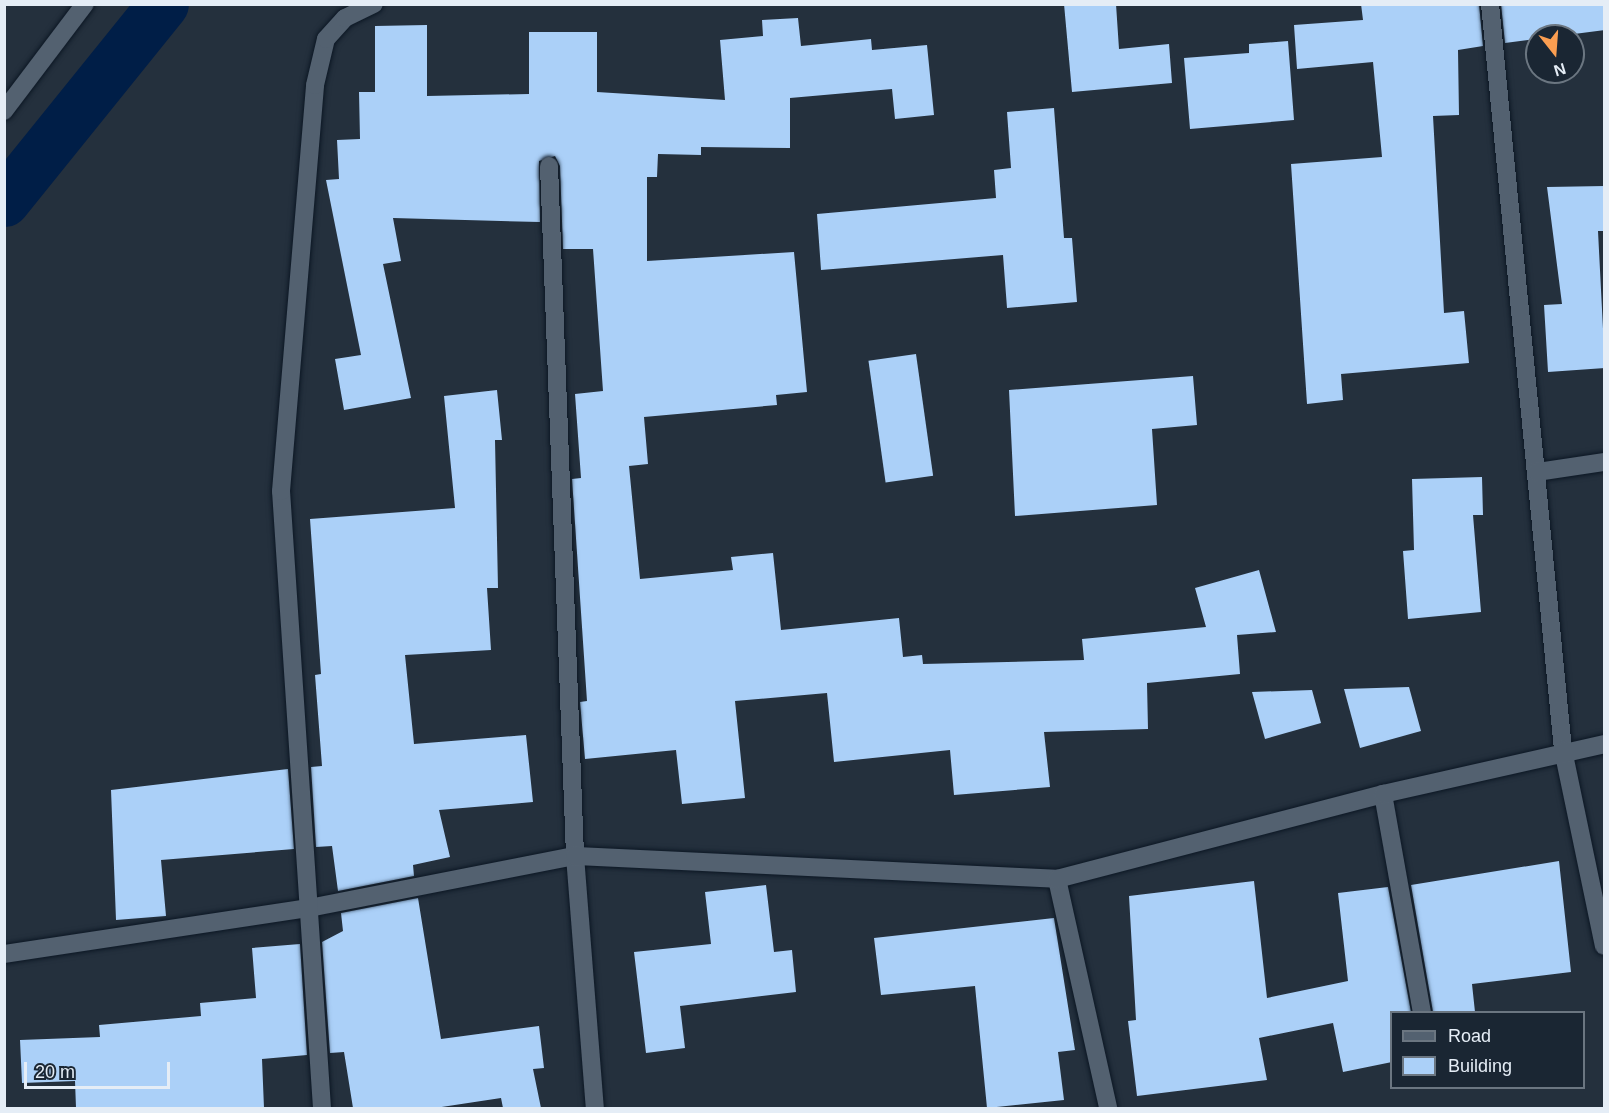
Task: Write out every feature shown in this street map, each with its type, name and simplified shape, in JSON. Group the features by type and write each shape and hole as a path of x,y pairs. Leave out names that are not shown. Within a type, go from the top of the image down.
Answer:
{"street":[{"path":"4,111 85,4"},
{"path":"322,1108 281,490 315,85 326,39 345,18 374,4"},
{"path":"1490,4 1563,750 1605,946"},
{"path":"549,166 574,856 595,1108"},
{"path":"1537,472 1605,462"},
{"path":"4,954 309,909 574,856 1057,879 1383,794 1563,750 1605,744"},
{"path":"1383,794 1422,1011"},
{"path":"1057,879 1108,1108"}],"building":[{"path":"1064,4 1116,4 1119,49 1169,44 1172,83 1072,92"},
{"path":"1361,4 1479,4 1483,46 1458,50 1459,115 1433,116 1444,313 1464,311 1469,363 1341,374 1343,400 1307,404 1291,164 1382,157 1373,62 1297,69 1294,25 1363,20"},
{"path":"1501,4 1605,4 1605,30 1585,33 1585,24 1525,24 1525,40 1505,43"},
{"path":"798,18 801,46 871,39 872,50 927,45 934,115 895,119 892,89 790,98 790,148 701,147 701,155 658,154 657,177 647,177 647,261 794,252 807,392 776,395 777,405 644,417 648,464 629,466 640,579 733,570 731,557 773,553 781,630 899,618 903,657 922,655 923,664 1084,660 1082,639 1206,627 1195,588 1259,570 1276,632 1237,635 1240,674 1147,683 1148,729 1044,732 1050,787 954,795 950,750 834,762 827,693 735,701 745,798 682,804 676,750 585,759 580,702 587,701 572,479 581,478 575,394 603,391 593,249 563,249 560,166 555,156 539,161 540,222 393,218 401,261 383,264 411,398 344,410 335,359 361,355 326,180 339,179 337,140 360,139 359,92 375,92 375,26 427,25 427,96 529,94 529,32 597,32 597,92 725,100 720,40 763,36 762,20"},
{"path":"1288,41 1294,120 1190,129 1184,58 1249,53 1249,44"},
{"path":"1054,108 1064,238 1072,238 1077,302 1007,308 1003,255 821,270 817,214 996,198 994,170 1011,168 1007,112"},
{"path":"1605,186 1605,231 1598,231 1605,368 1548,372 1544,305 1562,304 1547,187"},
{"path":"916,354 933,476 886,482 868,361"},
{"path":"1193,376 1197,425 1152,429 1157,505 1015,516 1009,390"},
{"path":"497,390 502,440 495,440 498,588 487,588 491,650 405,655 414,744 526,735 533,802 439,810 450,857 413,865 414,876 338,891 332,846 316,847 311,767 322,766 315,675 321,674 310,519 455,508 444,396"},
{"path":"1482,477 1483,515 1473,515 1481,612 1408,619 1403,551 1414,550 1412,479"},
{"path":"1409,687 1421,731 1360,748 1344,689"},
{"path":"1312,690 1321,723 1265,739 1252,692"},
{"path":"288,769 294,849 161,860 166,916 116,920 111,790"},
{"path":"1559,861 1571,972 1472,984 1475,1011 1433,1011 1411,885"},
{"path":"1254,881 1267,998 1348,981 1338,893 1388,887 1411,1011 1390,1011 1390,1062 1343,1072 1333,1023 1259,1038 1267,1080 1137,1096 1128,1021 1136,1020 1129,896"},
{"path":"766,885 774,952 792,950 796,992 680,1006 685,1048 646,1053 634,952 711,944 705,892"},
{"path":"418,898 441,1039 539,1026 544,1068 533,1069 541,1108 503,1108 501,1098 435,1108 353,1108 344,1052 330,1053 322,942 343,931 341,913"},
{"path":"1054,918 1075,1050 1058,1052 1064,1100 987,1108 975,986 881,995 874,938"},
{"path":"300,944 307,1055 262,1059 264,1108 76,1108 75,1081 22,1083 20,1040 100,1037 99,1025 201,1016 200,1003 256,998 252,948"}],"waterway":[{"path":"4,201 163,4"}]}
